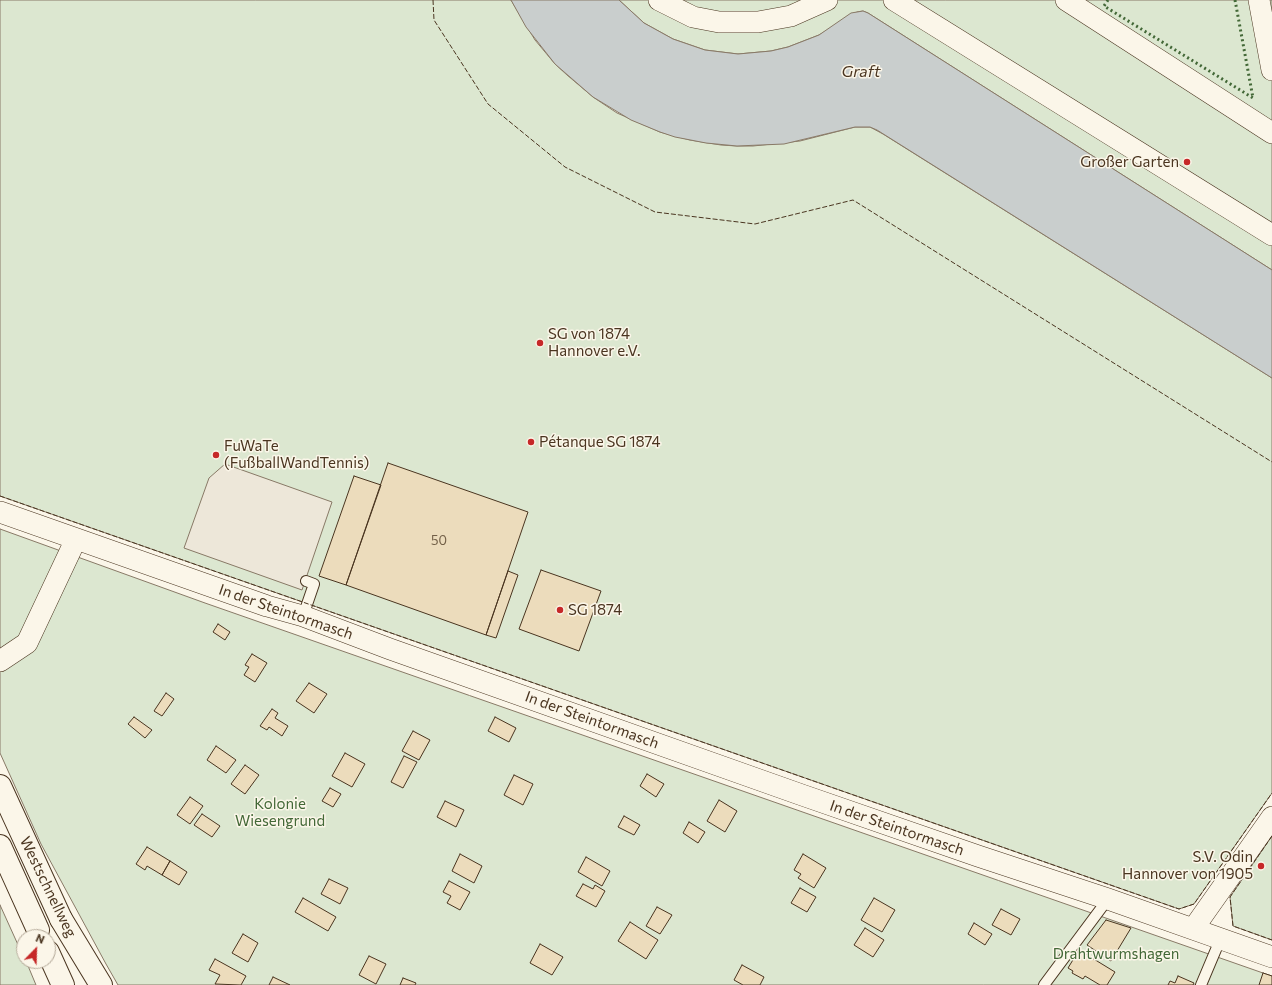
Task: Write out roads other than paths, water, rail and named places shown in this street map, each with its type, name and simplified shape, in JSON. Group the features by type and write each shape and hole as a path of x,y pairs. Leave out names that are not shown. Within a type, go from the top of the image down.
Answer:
{"main road":[{"name":"Westschnellweg","path":"0,786 61,919 101,985"},
{"name":"Westschnellweg","path":"0,846 37,929"},
{"name":"Westschnellweg","path":"56,969 63,985"}],"street":[{"path":"660,1 693,17 719,22 758,22 791,16 827,0"},
{"path":"894,0 1272,235"},
{"path":"1259,0 1272,70"},
{"path":"1070,1 1272,133"},
{"name":"In der Steintormasch","path":"0,512 267,606 303,616 390,649 787,789 1272,957"},
{"path":"0,661 27,643 76,539"},
{"path":"1193,929 1272,817"}],"lane":[{"path":"303,616 314,584 306,581"},
{"path":"1044,985 1108,899"},
{"path":"1201,985 1220,940"}],"water":[{"name":"Graft","path":"511,0 619,0 644,23 673,39 705,50 738,54 771,51 788,47 819,35 851,13 863,11 868,13 1272,270 1272,378 870,127 855,127 784,144 737,146 706,143 675,137 631,120 593,97 555,64 526,27"}],"place":[{"name":"Großer Garten","path":"1187,162"},
{"name":"SG von 1874 Hannover e.V.","path":"540,343"},
{"name":"Pétanque SG 1874","path":"531,442"},
{"name":"FuWaTe (FußballWandTennis)","path":"216,455"},
{"name":"SG 1874","path":"560,610"},
{"name":"S.V. Odin Hannover von 1905","path":"1261,866"}],"park label":[{"name":"Kolonie Wiesengrund","path":"280,812"},
{"name":"Drahtwurmshagen","path":"1116,954"}]}
